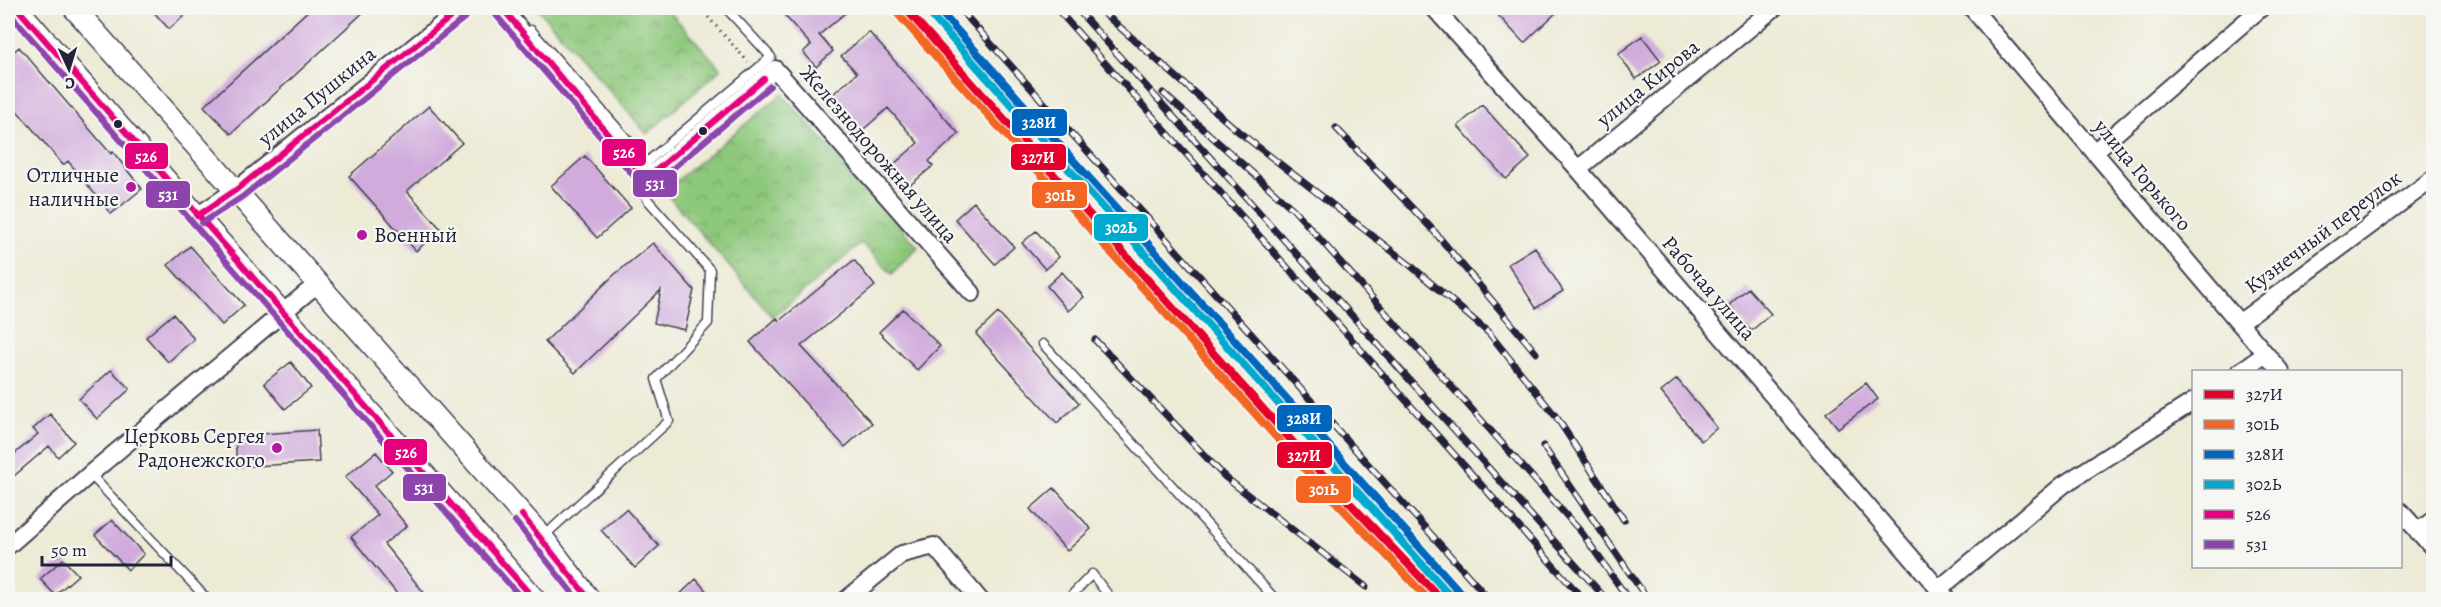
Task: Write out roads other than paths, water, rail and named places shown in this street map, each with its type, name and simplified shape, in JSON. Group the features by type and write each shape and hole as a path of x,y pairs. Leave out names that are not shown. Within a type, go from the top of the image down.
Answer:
{"street":[{"path":"17,8 535,600"},
{"path":"74,8 543,538 590,600"},
{"name":"улица Пушкина","path":"197,216 236,190 462,8"},
{"path":"502,8 646,179"},
{"name":"Рабочая улица","path":"1434,8 1578,169 1944,595"},
{"name":"улица Кирова","path":"1578,169 1774,8"},
{"name":"улица Горького","path":"1972,8 2279,370"},
{"path":"2094,152 2261,8"},
{"name":"Железнодорожная улица","path":"646,179 775,69 972,293"},
{"name":"Кузнечный переулок","path":"2239,323 2433,178"},
{"path":"8,546 90,474 317,284"},
{"path":"2242,370 2266,354"},
{"path":"1944,595 2063,485 2192,402"},
{"path":"2402,513 2433,549"},
{"path":"2418,532 2433,519"},
{"path":"846,600 902,554 934,546 980,600"}],"lane":[{"path":"511,8 647,162 647,199 710,270 708,323 656,379 669,421 543,538"},
{"path":"647,162 771,57 726,8"},
{"path":"1043,344 1276,600"},
{"path":"90,474 208,600"},
{"path":"1066,600 1092,574 1112,600"}],"railway":[{"path":"959,8 1490,600"},
{"path":"1056,8 1584,600"},
{"path":"1076,8 1607,600"},
{"path":"1098,8 1239,132 1410,265 1489,333 1557,418 1624,520"},
{"path":"1163,93 1294,210 1582,533 1629,600"},
{"path":"1336,128 1433,230 1536,353"},
{"path":"1095,340 1225,477 1366,587"},
{"path":"1543,446 1648,600"}],"place":[{"name":"Отличные наличные","path":"131,187"},
{"name":"Военный","path":"362,235"},
{"name":"Церковь Сергея Радонежского","path":"277,448"}]}
